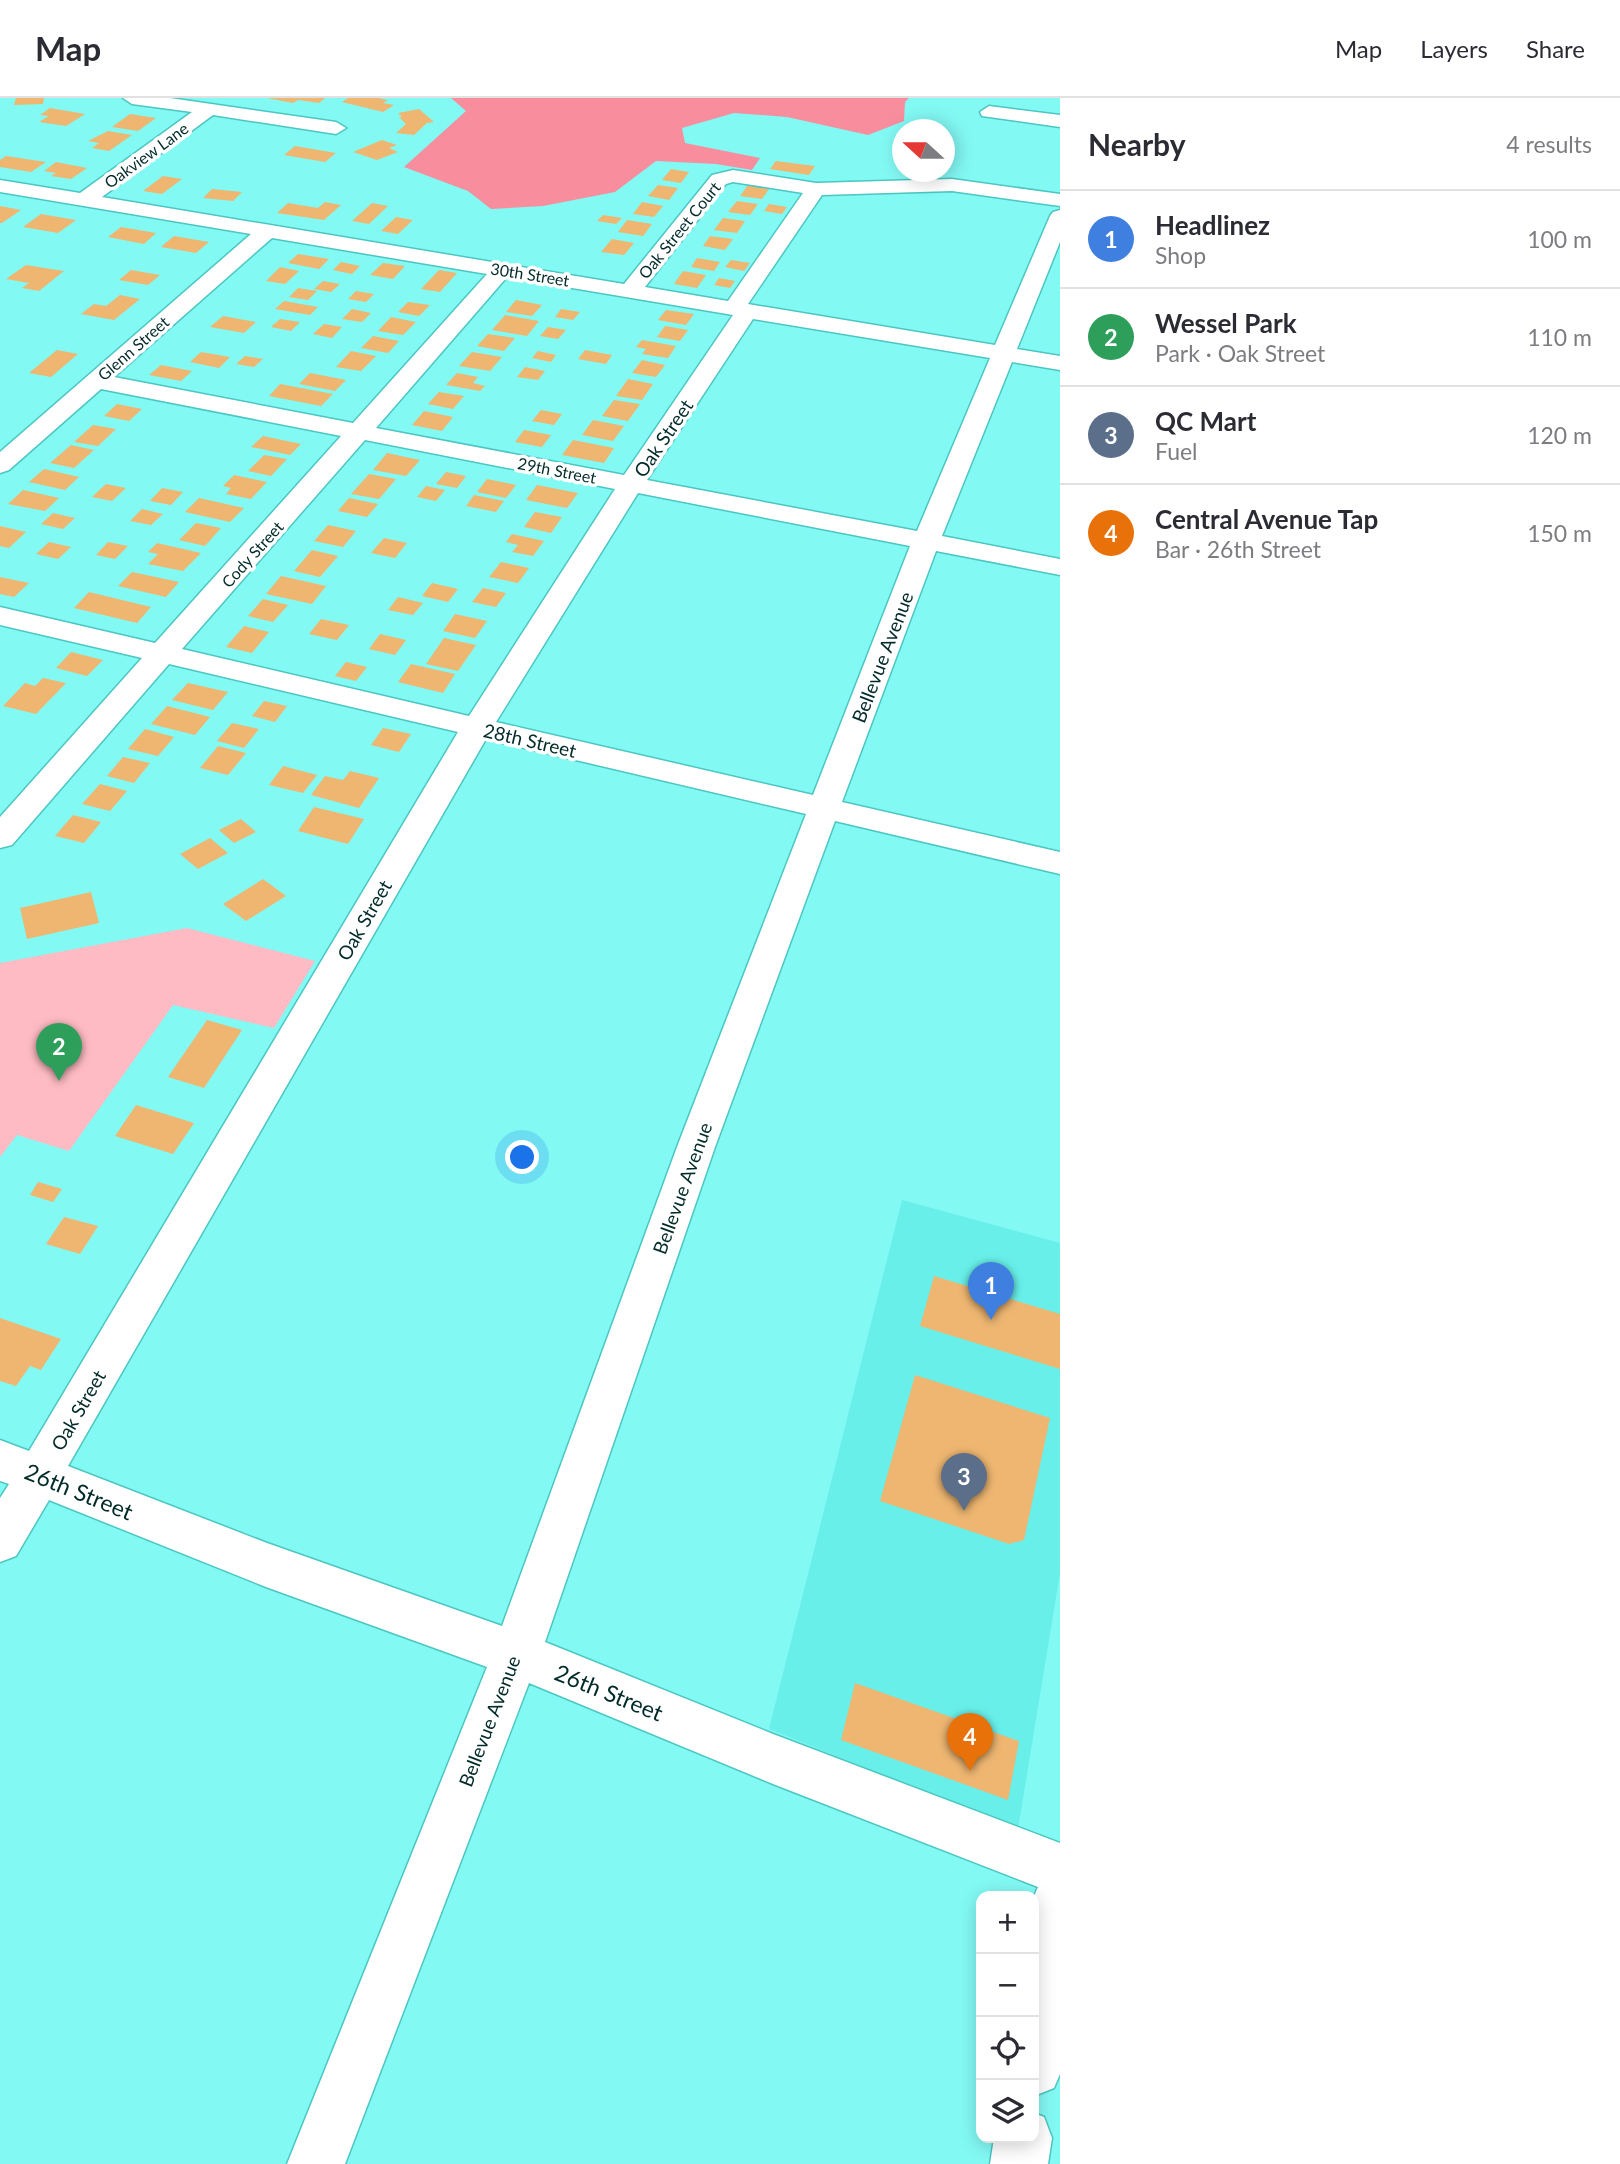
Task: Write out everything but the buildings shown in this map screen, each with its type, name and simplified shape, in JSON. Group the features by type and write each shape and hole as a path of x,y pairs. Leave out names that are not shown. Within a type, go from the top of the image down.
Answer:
{"street":[{"path":"132,98 336,128"},
{"name":"Oakview Lane","path":"84,200 208,110"},
{"path":"989,112 1060,121"},
{"name":"Oak Street Court","path":"630,291 719,179 733,176 816,189"},
{"path":"816,189 952,184 1060,200"},
{"name":"30th Street","path":"0,186 1060,363"},
{"name":"Oak Street","path":"0,1541 20,1468 477,727 816,189"},
{"name":"Bellevue Avenue","path":"316,2164 516,1654 691,1160 824,808 926,541 1060,216"},
{"name":"Glenn Street","path":"0,465 267,231"},
{"name":"Cody Street","path":"0,837 502,270"},
{"name":"29th Street","path":"96,381 1060,567"},
{"name":"28th Street","path":"0,616 1060,863"},
{"name":"26th Street","path":"20,1468 266,1565 516,1654 773,1759 1060,1869"},
{"path":"1039,2035 1060,1896"},
{"path":"1019,2164 1022,2143"}],"shaded area":[{"path":"451,98 909,98 905,102 904,119 892,119 892,126 868,135 787,117 734,113 682,128 685,143 760,158 752,170 716,164 656,161 615,192 543,206 491,209 468,191 404,167 466,111"},
{"path":"187,928 315,961 274,1028 173,1005 69,1151 17,1135 0,1157 0,963"},
{"path":"902,1200 1060,1243 1060,1573 1018,1829 769,1729"}],"place":[{"name":"Wessel Park","path":"59,1081"},
{"name":"Headlinez","path":"991,1320"},
{"name":"QC Mart","path":"964,1511"},
{"name":"Central Avenue Tap","path":"970,1771"}]}
